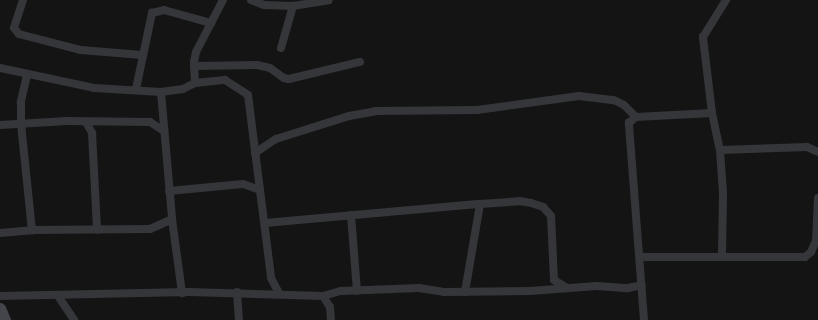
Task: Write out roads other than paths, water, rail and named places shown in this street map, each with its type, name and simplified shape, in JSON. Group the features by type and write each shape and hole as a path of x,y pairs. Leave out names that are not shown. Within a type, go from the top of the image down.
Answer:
{"main road":[{"path":"0,308 5,320"}],"street":[{"path":"24,0 14,28 19,34 95,53 142,55"},
{"path":"195,82 194,66 201,41 223,0"},
{"path":"251,0 264,5 293,6 329,0"},
{"path":"722,256 724,193 720,150 712,113 703,37 726,0"},
{"path":"281,48 293,6"},
{"path":"136,89 152,13 156,10 168,11 211,23"},
{"path":"194,66 257,65 270,68 289,79 360,62"},
{"path":"0,68 94,88 136,89 161,92 183,89 195,82 225,80 248,95 271,278 278,293"},
{"path":"27,74 21,102 20,124 32,230"},
{"path":"161,92 169,191 182,293"},
{"path":"255,153 276,139 348,116 376,111 477,110 579,96 614,100 624,105 636,117 712,113"},
{"path":"0,125 86,122 150,122 163,115"},
{"path":"636,117 628,127 641,258 644,320"},
{"path":"86,122 92,133 97,230"},
{"path":"150,122 164,131"},
{"path":"720,150 807,147 818,152"},
{"path":"248,184 257,173"},
{"path":"169,191 248,184 260,190"},
{"path":"641,258 722,256 805,257 811,252 817,241 818,198"},
{"path":"265,223 519,201 544,207 553,221 554,280 567,288"},
{"path":"466,292 480,204"},
{"path":"351,215 357,291"},
{"path":"0,233 32,230 155,228 172,219"},
{"path":"0,296 237,292 323,296 357,291 419,288 444,292 466,292 597,286 628,288 642,285"},
{"path":"237,292 239,320"},
{"path":"58,296 74,320"},
{"path":"323,296 330,307 331,320"}]}
